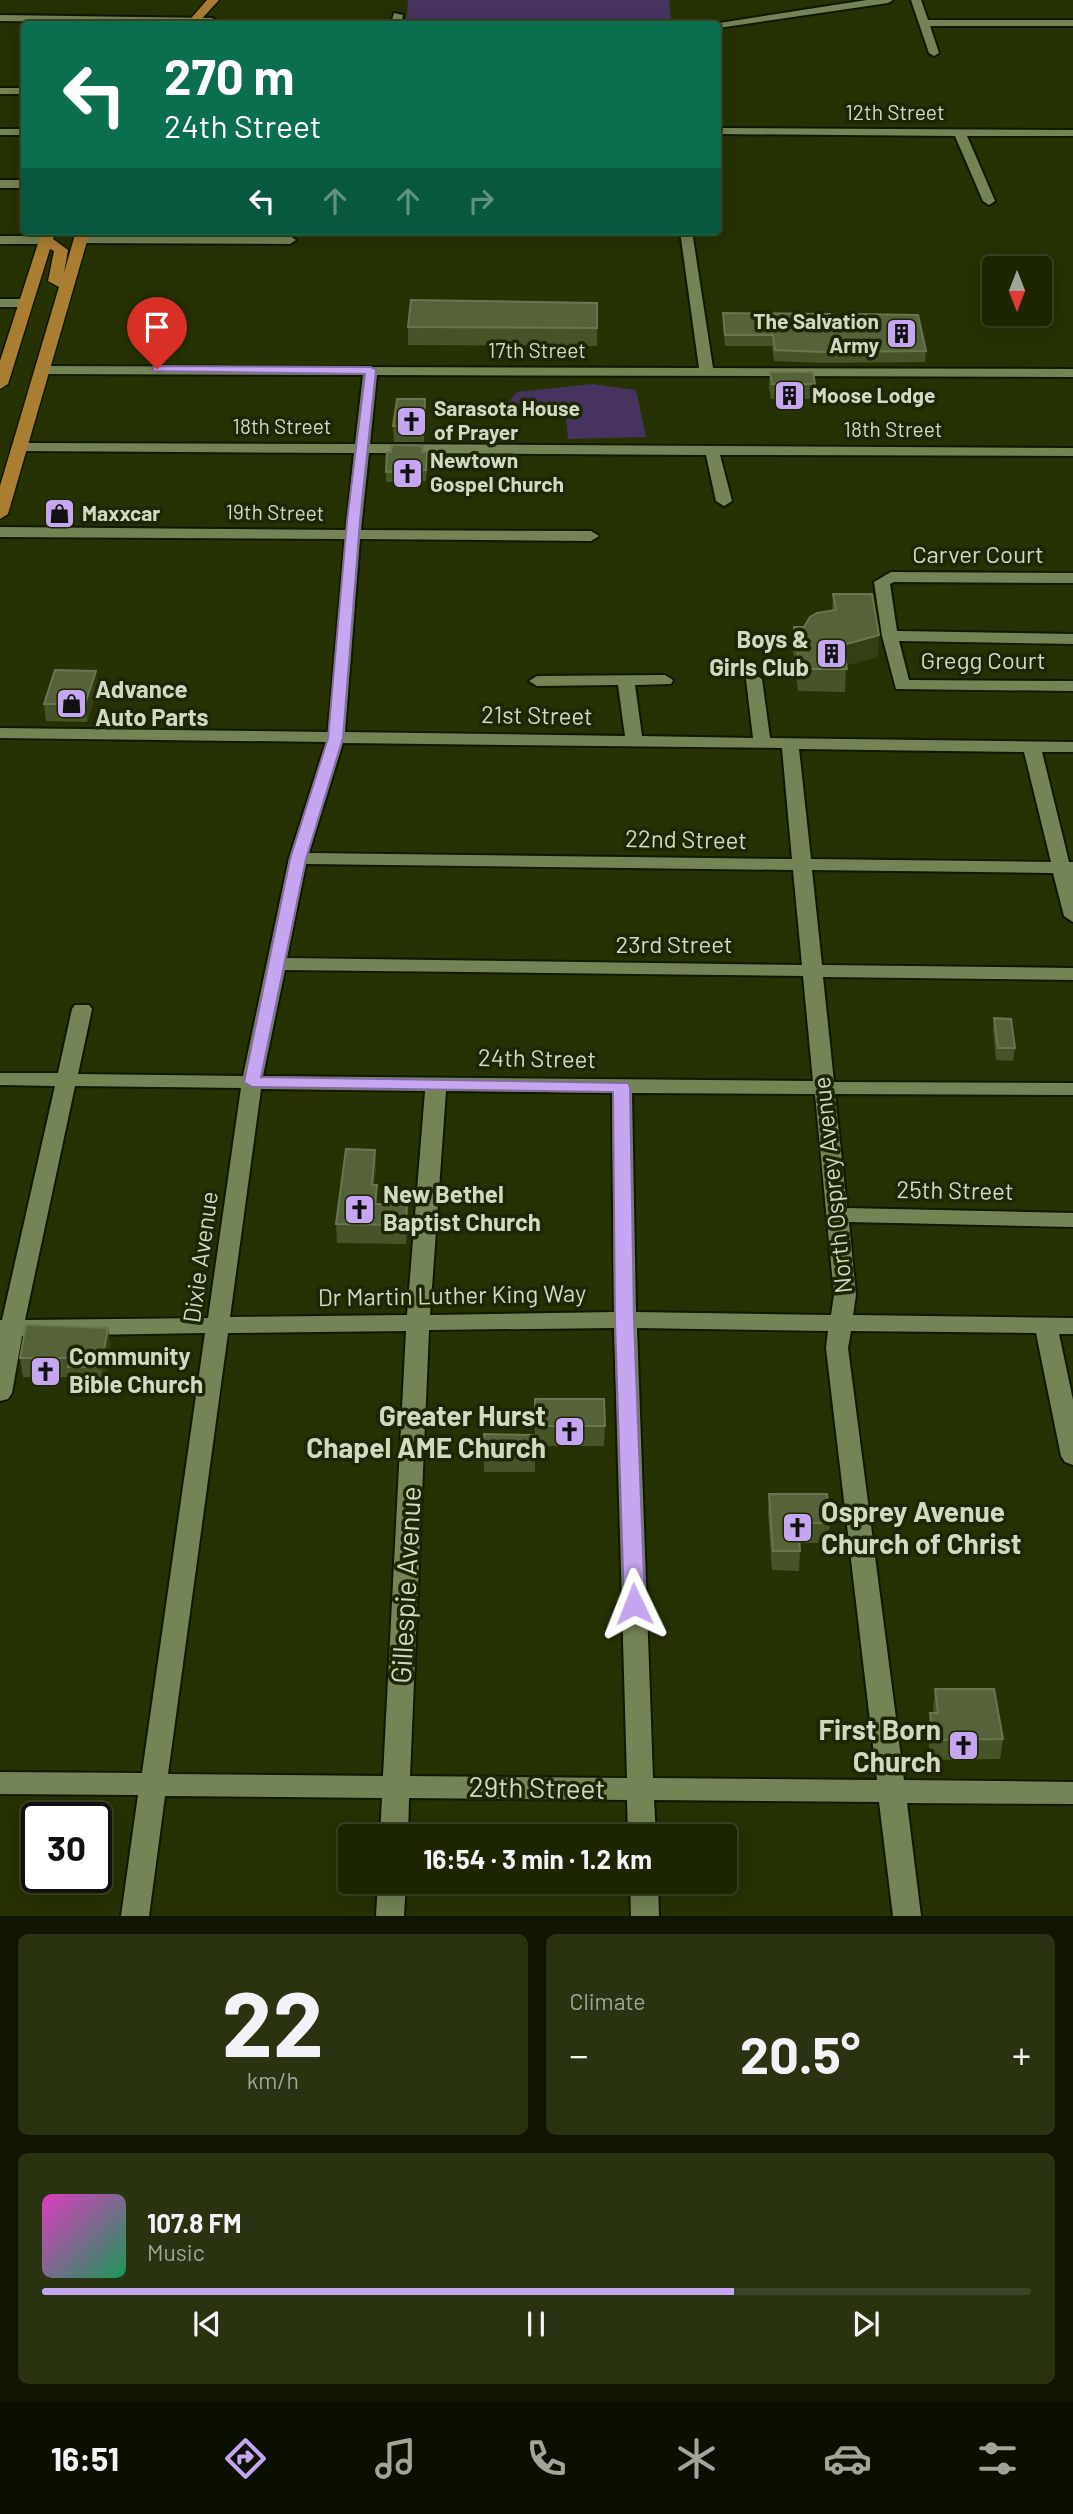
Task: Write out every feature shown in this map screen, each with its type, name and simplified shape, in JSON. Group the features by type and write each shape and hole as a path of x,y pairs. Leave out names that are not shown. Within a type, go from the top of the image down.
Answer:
{"main road":[{"path":"202,21 213,0"},
{"path":"204,21 222,10"},
{"path":"16,372 67,285 77,235"},
{"path":"0,514 19,447 16,372 26,303 48,236 61,250 55,281 67,285"}],"street":[{"path":"721,25 888,0"},
{"path":"916,0 934,53"},
{"path":"0,18 134,15 192,21"},
{"path":"924,23 1073,23"},
{"path":"0,91 21,91"},
{"name":"12th Street","path":"721,131 1073,132"},
{"path":"0,132 21,132"},
{"path":"959,132 989,201"},
{"path":"0,184 21,184"},
{"path":"77,235 290,240"},
{"path":"687,235 707,372"},
{"path":"0,240 48,236"},
{"path":"0,303 26,303"},
{"path":"335,738 361,448 371,370"},
{"name":"17th Street","path":"16,372 371,370 1073,373"},
{"name":"18th Street","path":"19,447 1073,452"},
{"path":"712,450 724,501"},
{"name":"19th Street","path":"0,532 592,536"},
{"name":"Carver Court","path":"890,636 882,582 884,579 1073,578"},
{"path":"890,636 1073,639"},
{"name":"Gregg Court","path":"890,636 902,685 1073,686"},
{"path":"754,678 762,744"},
{"path":"537,681 665,680"},
{"path":"626,681 634,741"},
{"name":"21st Street","path":"0,733 1073,747"},
{"name":"Dixie Avenue","path":"135,1916 252,1082 298,859 335,738"},
{"name":"North Osprey Avenue","path":"790,745 845,1295 837,1348 907,1916"},
{"path":"1032,747 1067,868 1073,916"},
{"name":"22nd Street","path":"298,859 1067,868"},
{"name":"23rd Street","path":"275,964 1073,974"},
{"path":"0,1393 6,1328 82,1009"},
{"name":"24th Street","path":"0,1079 622,1087 1073,1089"},
{"name":"Gillespie Avenue","path":"394,1824 418,1321 436,1084"},
{"path":"622,1087 625,1321 641,1824"},
{"name":"25th Street","path":"837,1215 1073,1220"},
{"name":"Dr Martin Luther King Way","path":"6,1328 418,1321 840,1321 1073,1326"},
{"path":"1046,1326 1073,1456"},
{"name":"29th Street","path":"0,1783 1073,1793"},
{"path":"390,1916 391,1894"},
{"path":"644,1894 645,1916"}],"shaded area":[{"path":"408,0 669,0 672,21 406,21"},
{"path":"592,384 636,390 646,437 568,439 565,413 522,414 508,403 517,392"}],"building":[{"path":"411,300 597,303 597,328 408,327"},
{"path":"723,313 830,314 831,321 856,321 855,314 918,315 926,351 775,350 773,335 725,335"},
{"path":"770,372 813,372 815,384 772,384"},
{"path":"397,399 425,399 424,426 393,426"},
{"path":"392,445 423,446 422,452 427,452 426,470 386,472 387,452 391,452"},
{"path":"833,594 872,594 879,635 843,645 847,669 800,669 794,627 804,627 810,617 817,613 836,610"},
{"path":"55,670 96,671 85,704 44,704"},
{"path":"994,1018 1011,1019 1015,1048 998,1048"},
{"path":"346,1149 375,1150 372,1185 377,1185 375,1204 407,1204 406,1225 336,1224"},
{"path":"26,1325 108,1328 101,1367 68,1367 70,1358 20,1358"},
{"path":"535,1399 604,1399 605,1426 535,1426"},
{"path":"484,1434 535,1435 535,1453 484,1452"},
{"path":"769,1494 827,1494 830,1523 798,1523 800,1551 773,1551"},
{"path":"935,1689 994,1689 1003,1739 934,1740 930,1713 938,1713"}],"place":[{"name":"The Salvation Army","path":"902,334"},
{"name":"Moose Lodge","path":"789,396"},
{"name":"Sarasota House of Prayer","path":"411,421"},
{"name":"Newtown Gospel Church","path":"407,473"},
{"name":"Maxxcar","path":"59,514"},
{"name":"Boys & Girls Club","path":"832,654"},
{"name":"Advance Auto Parts","path":"72,704"},
{"name":"New Bethel Baptist Church","path":"360,1209"},
{"name":"Community Bible Church","path":"46,1371"},
{"name":"Greater Hurst Chapel AME Church","path":"569,1432"},
{"name":"Osprey Avenue Church of Christ","path":"798,1528"},
{"name":"First Born Church","path":"964,1746"}],"route":[{"path":"157,369 371,370 361,448 335,738 298,859 252,1082 622,1087 625,1321 634,1604"}]}
